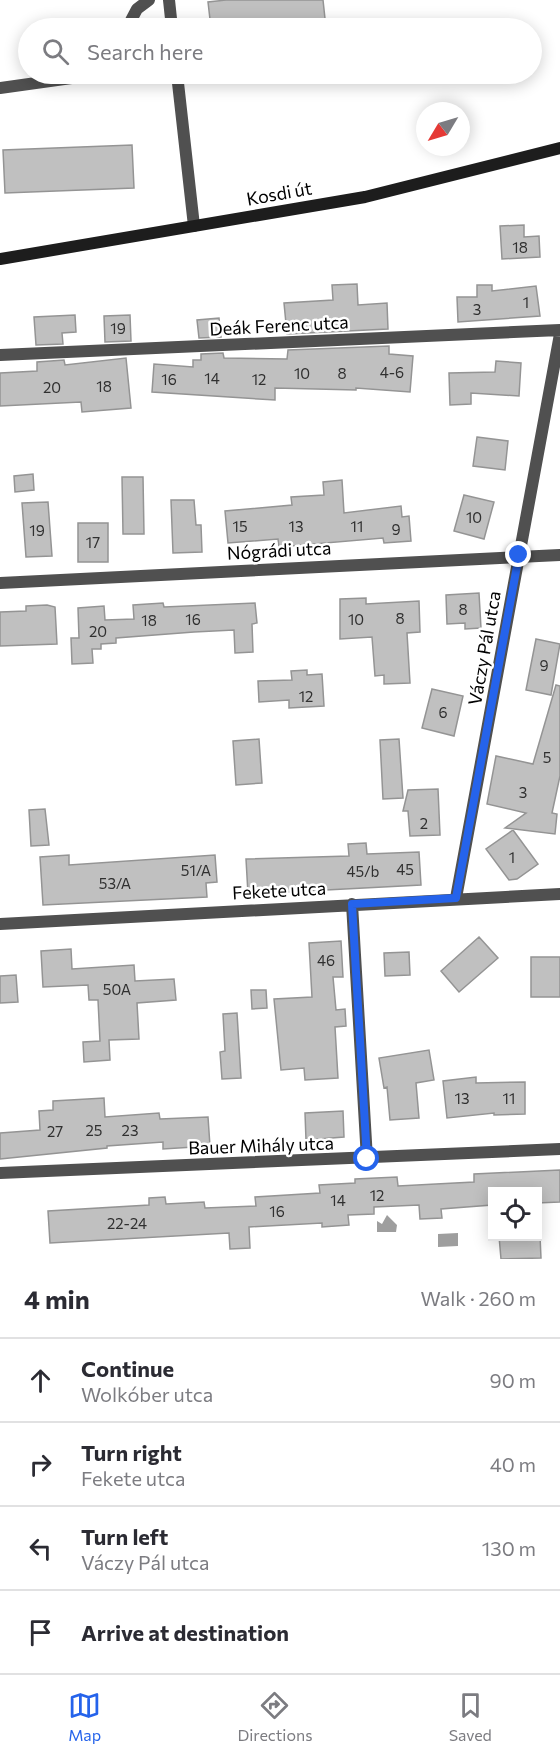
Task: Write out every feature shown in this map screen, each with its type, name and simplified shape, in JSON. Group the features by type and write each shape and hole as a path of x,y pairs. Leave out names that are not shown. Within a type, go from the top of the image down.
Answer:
{"street":[{"path":"132,18 137,9 149,0"},
{"path":"169,0 171,18"},
{"path":"0,88 29,84"},
{"path":"178,84 194,226"},
{"name":"Kosdi út","path":"0,259 365,196 560,148"},
{"name":"Deák Ferenc utca","path":"0,355 560,332"},
{"name":"Váczy Pál utca","path":"456,898 560,332"},
{"name":"Nógrádi utca","path":"0,583 519,555 560,555"},
{"name":"Fekete utca","path":"0,924 560,894"},
{"path":"352,904 367,1159"},
{"name":"Bauer Mihály utca","path":"0,1173 560,1149"}],"shaded area":[{"path":"387,1215 397,1225 396,1232 377,1232 377,1221 382,1224"},
{"path":"458,1233 458,1246 438,1247 438,1234"}],"building":[{"path":"323,0 325,18 210,18 208,2"},
{"path":"132,145 134,188 5,193 3,150"},
{"path":"524,225 524,237 539,236 540,257 502,259 500,226"},
{"path":"357,284 358,305 387,303 388,329 287,334 284,303 333,300 332,285"},
{"path":"477,285 492,285 492,291 536,286 540,316 458,322 457,297 477,297"},
{"path":"75,315 76,332 62,333 63,344 36,345 34,317"},
{"path":"130,315 131,341 105,342 104,316"},
{"path":"219,318 221,337 199,338 197,320"},
{"path":"389,346 389,354 413,356 410,392 356,388 356,390 275,388 275,400 152,392 154,364 193,367 193,360 201,360 201,354 223,353 224,358 287,359 288,350"},
{"path":"126,358 131,408 82,412 81,402 0,406 0,373 37,371 37,362 64,360 65,365"},
{"path":"496,361 521,363 519,396 471,393 471,404 450,405 449,373 495,372"},
{"path":"477,437 508,441 505,470 473,466"},
{"path":"33,474 34,490 15,492 14,476"},
{"path":"122,477 143,477 144,534 123,534"},
{"path":"342,480 344,513 401,506 402,517 409,516 411,541 384,543 383,538 279,547 278,539 228,543 225,511 292,505 291,497 324,495 323,482"},
{"path":"464,495 494,502 484,539 454,531"},
{"path":"171,500 194,500 196,525 201,525 202,552 173,553"},
{"path":"48,502 52,556 26,557 22,503"},
{"path":"78,523 108,523 108,562 78,562"},
{"path":"479,593 481,628 465,629 465,623 447,624 446,595"},
{"path":"366,598 366,604 419,601 420,632 407,633 410,683 384,684 384,675 375,676 372,637 340,639 340,599"},
{"path":"163,603 164,607 255,603 257,623 252,624 253,652 235,653 234,630 194,632 116,638 116,643 101,644 101,649 92,649 93,663 72,664 71,638 79,638 78,608 104,606 105,620 134,619 133,605"},
{"path":"26,606 55,607 57,644 0,646 0,612 26,611"},
{"path":"536,639 560,644 551,695 526,690"},
{"path":"307,670 307,675 322,674 324,706 289,708 289,700 259,702 258,681 292,680 291,671"},
{"path":"556,685 560,686 560,776 552,813 557,814 555,834 505,828 526,813 487,804 496,756 533,764"},
{"path":"432,689 463,696 454,736 422,728"},
{"path":"259,739 262,783 236,785 233,741"},
{"path":"399,739 403,798 383,799 380,740"},
{"path":"438,789 440,835 410,836 408,811 403,811 408,790"},
{"path":"45,809 49,845 31,846 29,810"},
{"path":"513,830 538,864 517,879 509,880 486,849"},
{"path":"366,843 367,854 419,852 421,885 248,894 246,859 349,856 348,844"},
{"path":"69,855 69,865 215,855 217,882 206,883 207,897 43,905 40,857"},
{"path":"479,937 498,958 459,992 441,971"},
{"path":"341,941 343,977 333,977 336,1010 345,1009 346,1026 335,1027 338,1078 305,1080 304,1068 281,1070 274,999 312,997 309,943"},
{"path":"71,949 72,969 134,965 135,981 174,979 176,1000 137,1003 139,1039 109,1040 110,1060 84,1062 83,1042 100,1041 98,1000 89,1000 88,985 43,987 41,951"},
{"path":"409,952 410,975 385,976 384,953"},
{"path":"531,957 560,957 560,997 531,997"},
{"path":"16,975 18,1002 0,1003 0,976"},
{"path":"251,990 266,990 267,1008 252,1009"},
{"path":"237,1013 241,1078 222,1079 220,1052 225,1051 223,1014"},
{"path":"429,1050 434,1080 416,1083 419,1118 390,1120 387,1087 384,1088 379,1058"},
{"path":"476,1077 476,1083 525,1082 525,1114 494,1115 494,1113 447,1118 443,1081"},
{"path":"104,1098 105,1117 159,1113 160,1119 208,1117 210,1146 163,1149 163,1142 107,1146 107,1148 0,1159 0,1133 40,1130 39,1111 53,1110 53,1101"},
{"path":"343,1111 344,1137 306,1140 305,1113"},
{"path":"560,1170 560,1202 542,1203 542,1187 488,1187 488,1205 441,1209 442,1218 420,1219 419,1205 374,1207 374,1214 348,1215 349,1225 322,1227 322,1223 249,1227 250,1248 230,1249 229,1233 50,1243 48,1211 149,1205 149,1198 165,1197 166,1204 204,1202 205,1208 256,1206 255,1197 320,1193 319,1185 355,1183 355,1179 397,1177 398,1186 474,1182 474,1174"},
{"path":"499,1241 540,1241 541,1258 501,1259"}],"route":[{"path":"367,1159 352,904 456,898 519,555"}]}
